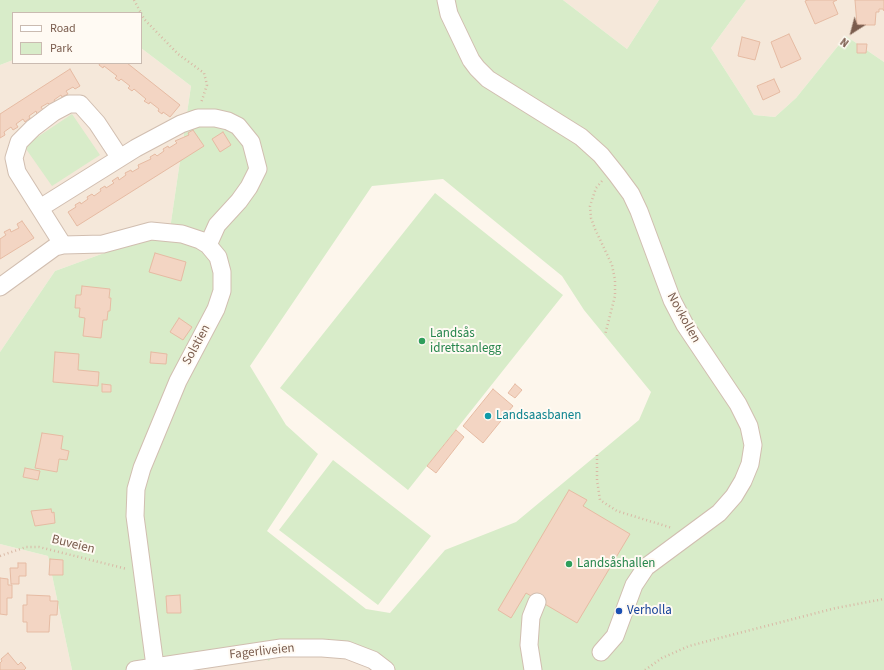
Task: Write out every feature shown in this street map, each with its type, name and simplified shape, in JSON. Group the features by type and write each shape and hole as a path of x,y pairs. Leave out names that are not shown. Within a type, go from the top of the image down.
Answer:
{"street":[{"name":"Novkollen","path":"446,0 451,20 471,60 477,68 488,79 581,137 601,155 617,175 639,211 659,268 678,312 700,348 738,404 749,426 752,445 750,464 743,481 734,496 719,513 646,567 634,585 615,636 601,652"},
{"path":"63,245 17,172 14,158 19,142 24,136 54,112 69,104 80,104 97,123 120,158"},
{"path":"0,287 48,251 63,245 103,244 151,232 182,234 200,240 208,245 217,225 249,188 258,169 251,142 238,126 228,121 215,118 198,118 181,124 120,158 40,208"},
{"name":"Solstien","path":"146,668 141,572 135,516 136,489 142,468 178,380 207,329 222,291 222,272 218,257 208,245"},
{"path":"533,670 529,645 531,617 537,602"},
{"name":"Fagerliveien","path":"146,668 281,648 322,648 347,650 373,660 386,670"}],"path":[{"path":"134,0 140,12"},
{"path":"142,15 144,19 178,54 204,72 207,85 199,109 198,118"},
{"path":"605,335 613,307 615,280 612,265 595,230 591,218 590,206 596,188 600,182 617,175"},
{"path":"597,455 598,495 604,504 689,535"},
{"name":"Buveien","path":"0,556 26,547 39,548 141,572"},
{"path":"645,670 662,658 689,646 836,608 884,599"}],"shaded area":[{"path":"563,0 659,0 627,49"},
{"path":"746,0 884,0 884,62 846,36 796,98 775,117 754,115 711,48"},
{"path":"142,49 191,86 170,229 55,271 0,352 0,65 12,60 12,64 142,64"},
{"path":"0,544 48,556 72,670 0,670"},
{"path":"336,650 381,670 160,670 275,653"}],"green space":[{"path":"0,0 563,0 627,49 659,0 746,0 711,48 754,115 775,117 796,98 846,36 884,62 884,670 381,670 370,659 275,653 269,661 259,655 144,670 72,670 48,556 0,544 0,352 55,271 170,229 191,86 142,49 142,12 12,12 12,60 0,65","holes":["443,179 562,276 584,310 651,392 639,420 516,522 445,550 390,613 366,609 267,531 318,454 286,425 250,366 372,186"]},
{"path":"72,114 100,155 52,186 24,146"},
{"name":"Landsås idrettsanlegg","path":"435,193 563,295 408,490 280,388"},
{"path":"333,460 431,536 378,605 279,530"}],"building":[{"path":"837,0 833,2 838,14 815,24 805,1"},
{"path":"855,0 884,0 884,11 883,9 879,9 879,12 876,12 875,25 857,25"},
{"path":"789,34 801,59 781,68 771,42"},
{"path":"742,37 760,42 755,60 738,56"},
{"path":"857,44 867,44 866,53 857,53"},
{"path":"128,64 180,105 170,117 163,112 162,114 158,111 159,109 150,102 149,104 144,101 146,99 134,89 132,91 128,88 130,86 121,79 119,81 115,78 117,76 104,66 103,68 99,65"},
{"path":"70,69 80,86 75,89 73,87 66,91 68,94 62,97 61,95 50,105 48,103 41,107 43,110 37,114 36,111 29,116 30,118 25,122 23,119 16,124 18,127 13,130 11,127 4,132 5,135 0,138 0,114"},
{"path":"774,79 780,92 763,100 757,86"},
{"path":"193,130 204,146 77,226 68,212 76,207 75,205 80,202 81,204 88,199 87,197 92,194 94,196 101,191 100,189 105,186 106,188 114,183 112,181 118,177 119,180 126,175 125,173 131,170 132,172 139,168 138,165 151,159 150,157 155,154 157,156 164,151 163,149 168,146 169,148 177,143 175,141 189,135 188,133"},
{"path":"223,132 231,145 220,152 212,139"},
{"path":"22,221 34,238 0,259 0,239 6,235 4,232 10,229 11,232 19,228 17,224"},
{"path":"155,253 186,262 181,281 149,272"},
{"path":"82,286 110,289 110,311 108,311 107,320 103,320 101,338 83,336 85,318 79,317 80,308 75,308 76,295 81,295"},
{"path":"179,318 192,327 183,340 170,332"},
{"path":"55,352 79,354 78,370 99,372 98,386 53,382"},
{"path":"151,352 167,354 166,364 150,363"},
{"path":"102,384 111,385 111,392 102,392"},
{"path":"515,384 522,390 515,398 508,393"},
{"name":"Landsaasbanen","path":"493,389 513,406 483,443 463,426"},
{"path":"456,430 464,437 436,473 427,466"},
{"path":"42,433 63,436 61,449 69,451 67,460 59,459 57,472 35,468"},
{"path":"25,468 40,471 38,480 23,477"},
{"name":"Landsåshallen","path":"569,490 587,500 583,506 630,534 577,623 526,593 511,618 498,610"},
{"path":"51,509 52,513 54,512 55,523 35,526 31,511"},
{"path":"50,559 63,560 63,575 49,575"},
{"path":"18,563 26,563 26,576 19,576 19,584 11,584 10,568 18,568"},
{"path":"0,578 8,579 8,585 12,585 12,598 7,598 7,615 0,614"},
{"path":"27,595 50,596 50,601 58,601 57,615 50,615 49,632 27,632 27,622 23,622 23,605 27,605"},
{"path":"180,595 181,613 167,613 166,596"},
{"path":"8,653 18,665 21,662 26,668 24,670 0,670 1,659"}],"place":[{"name":"Landsås idrettsanlegg","path":"422,341"},
{"name":"Landsaasbanen","path":"488,416"},
{"name":"Landsåshallen","path":"569,564"},
{"name":"Verholla","path":"619,611"}]}
